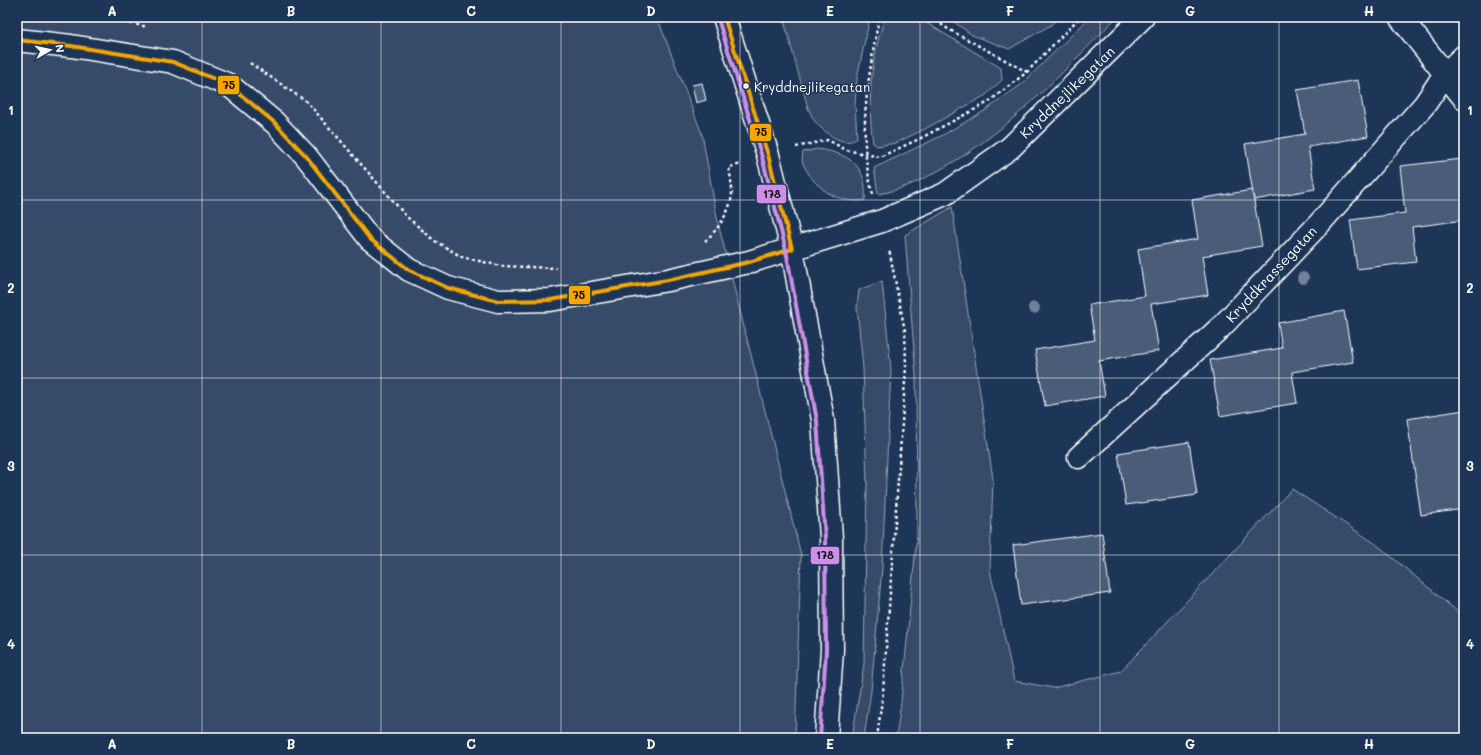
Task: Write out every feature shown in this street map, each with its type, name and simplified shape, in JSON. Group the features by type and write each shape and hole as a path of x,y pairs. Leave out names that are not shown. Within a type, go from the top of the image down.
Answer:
{"street":[{"path":"724,17 768,155 792,249 824,420 831,538 832,650 826,738"},
{"name":"Kryddnejlikegatan","path":"17,40 71,46 172,62 229,86 275,123 306,156 370,238 410,270 448,288 498,301 550,300 668,280 749,262 882,221 946,194 1010,148 1143,17"},
{"path":"1400,17 1464,98"},
{"name":"Kryddkrassegatan","path":"1079,457 1222,326 1340,200 1425,104 1445,74 1464,56"}],"path":[{"path":"101,17 154,28"},
{"path":"877,738 883,692 906,367 905,330 900,301 882,221 872,192 865,155 864,131 869,76 879,17"},
{"path":"931,17 948,29 1026,72"},
{"path":"699,245 710,237 726,213 732,193 729,167 768,155 828,140 846,150 880,157 922,138 987,102 1026,72 1080,17"},
{"path":"246,61 307,102 407,217 435,241 462,257 501,266 563,268"}],"shaded area":[{"path":"17,17 657,17 702,134 718,223 801,555 795,738 17,738"},
{"path":"783,17 870,17 857,78 855,104 857,138 852,141 840,140 834,137 822,129 813,119 808,108"},
{"path":"885,17 917,17 1001,68 1002,80 986,95 925,129 896,143 877,146 873,143 870,96 876,48"},
{"path":"947,17 1059,17 1051,25 1009,49 972,35"},
{"path":"1090,17 1117,17 1053,82 1007,123 958,159 932,174 906,186 878,194 874,168 941,136 986,110 1022,84"},
{"path":"817,149 838,154 854,163 863,178 865,200 845,200 836,197 819,186 812,179 802,161 803,152"},
{"path":"952,207 993,479 990,570 1014,681 1054,688 1121,671 1292,489 1376,544 1464,617 1464,738 896,738 901,702 917,535 916,376 905,235"},
{"path":"882,281 891,369 882,568 871,691 864,738 852,738 864,664 867,484 863,368 857,307 859,290"}],"building":[{"path":"1358,80 1368,136 1308,147 1315,189 1254,200 1245,144 1305,134 1297,90"},
{"path":"702,83 706,100 696,103 692,85"},
{"path":"1462,159 1464,175 1464,220 1412,227 1416,262 1357,269 1350,220 1405,213 1400,166"},
{"path":"1252,190 1262,246 1202,256 1208,295 1151,304 1159,351 1099,361 1105,396 1045,406 1035,350 1095,340 1089,305 1145,296 1138,249 1198,239 1192,200"},
{"path":"1344,311 1353,362 1292,372 1297,403 1220,416 1210,360 1282,348 1278,323"},
{"path":"1464,410 1464,509 1421,515 1407,419"},
{"path":"1189,442 1197,495 1126,505 1118,453"},
{"path":"1102,533 1110,593 1021,605 1013,545"}],"transit line":[{"name":"75","path":"724,17 768,155 792,249"},
{"name":"178","path":"718,19 762,157 786,250 817,421 825,538 826,650 820,738"},
{"name":"75","path":"17,40 71,46 173,62 229,85 275,123 306,156 370,239 409,270 448,288 498,301 550,300 668,280 749,262 792,249"}],"place":[{"name":"Kryddnejlikegatan","path":"746,86"}]}
